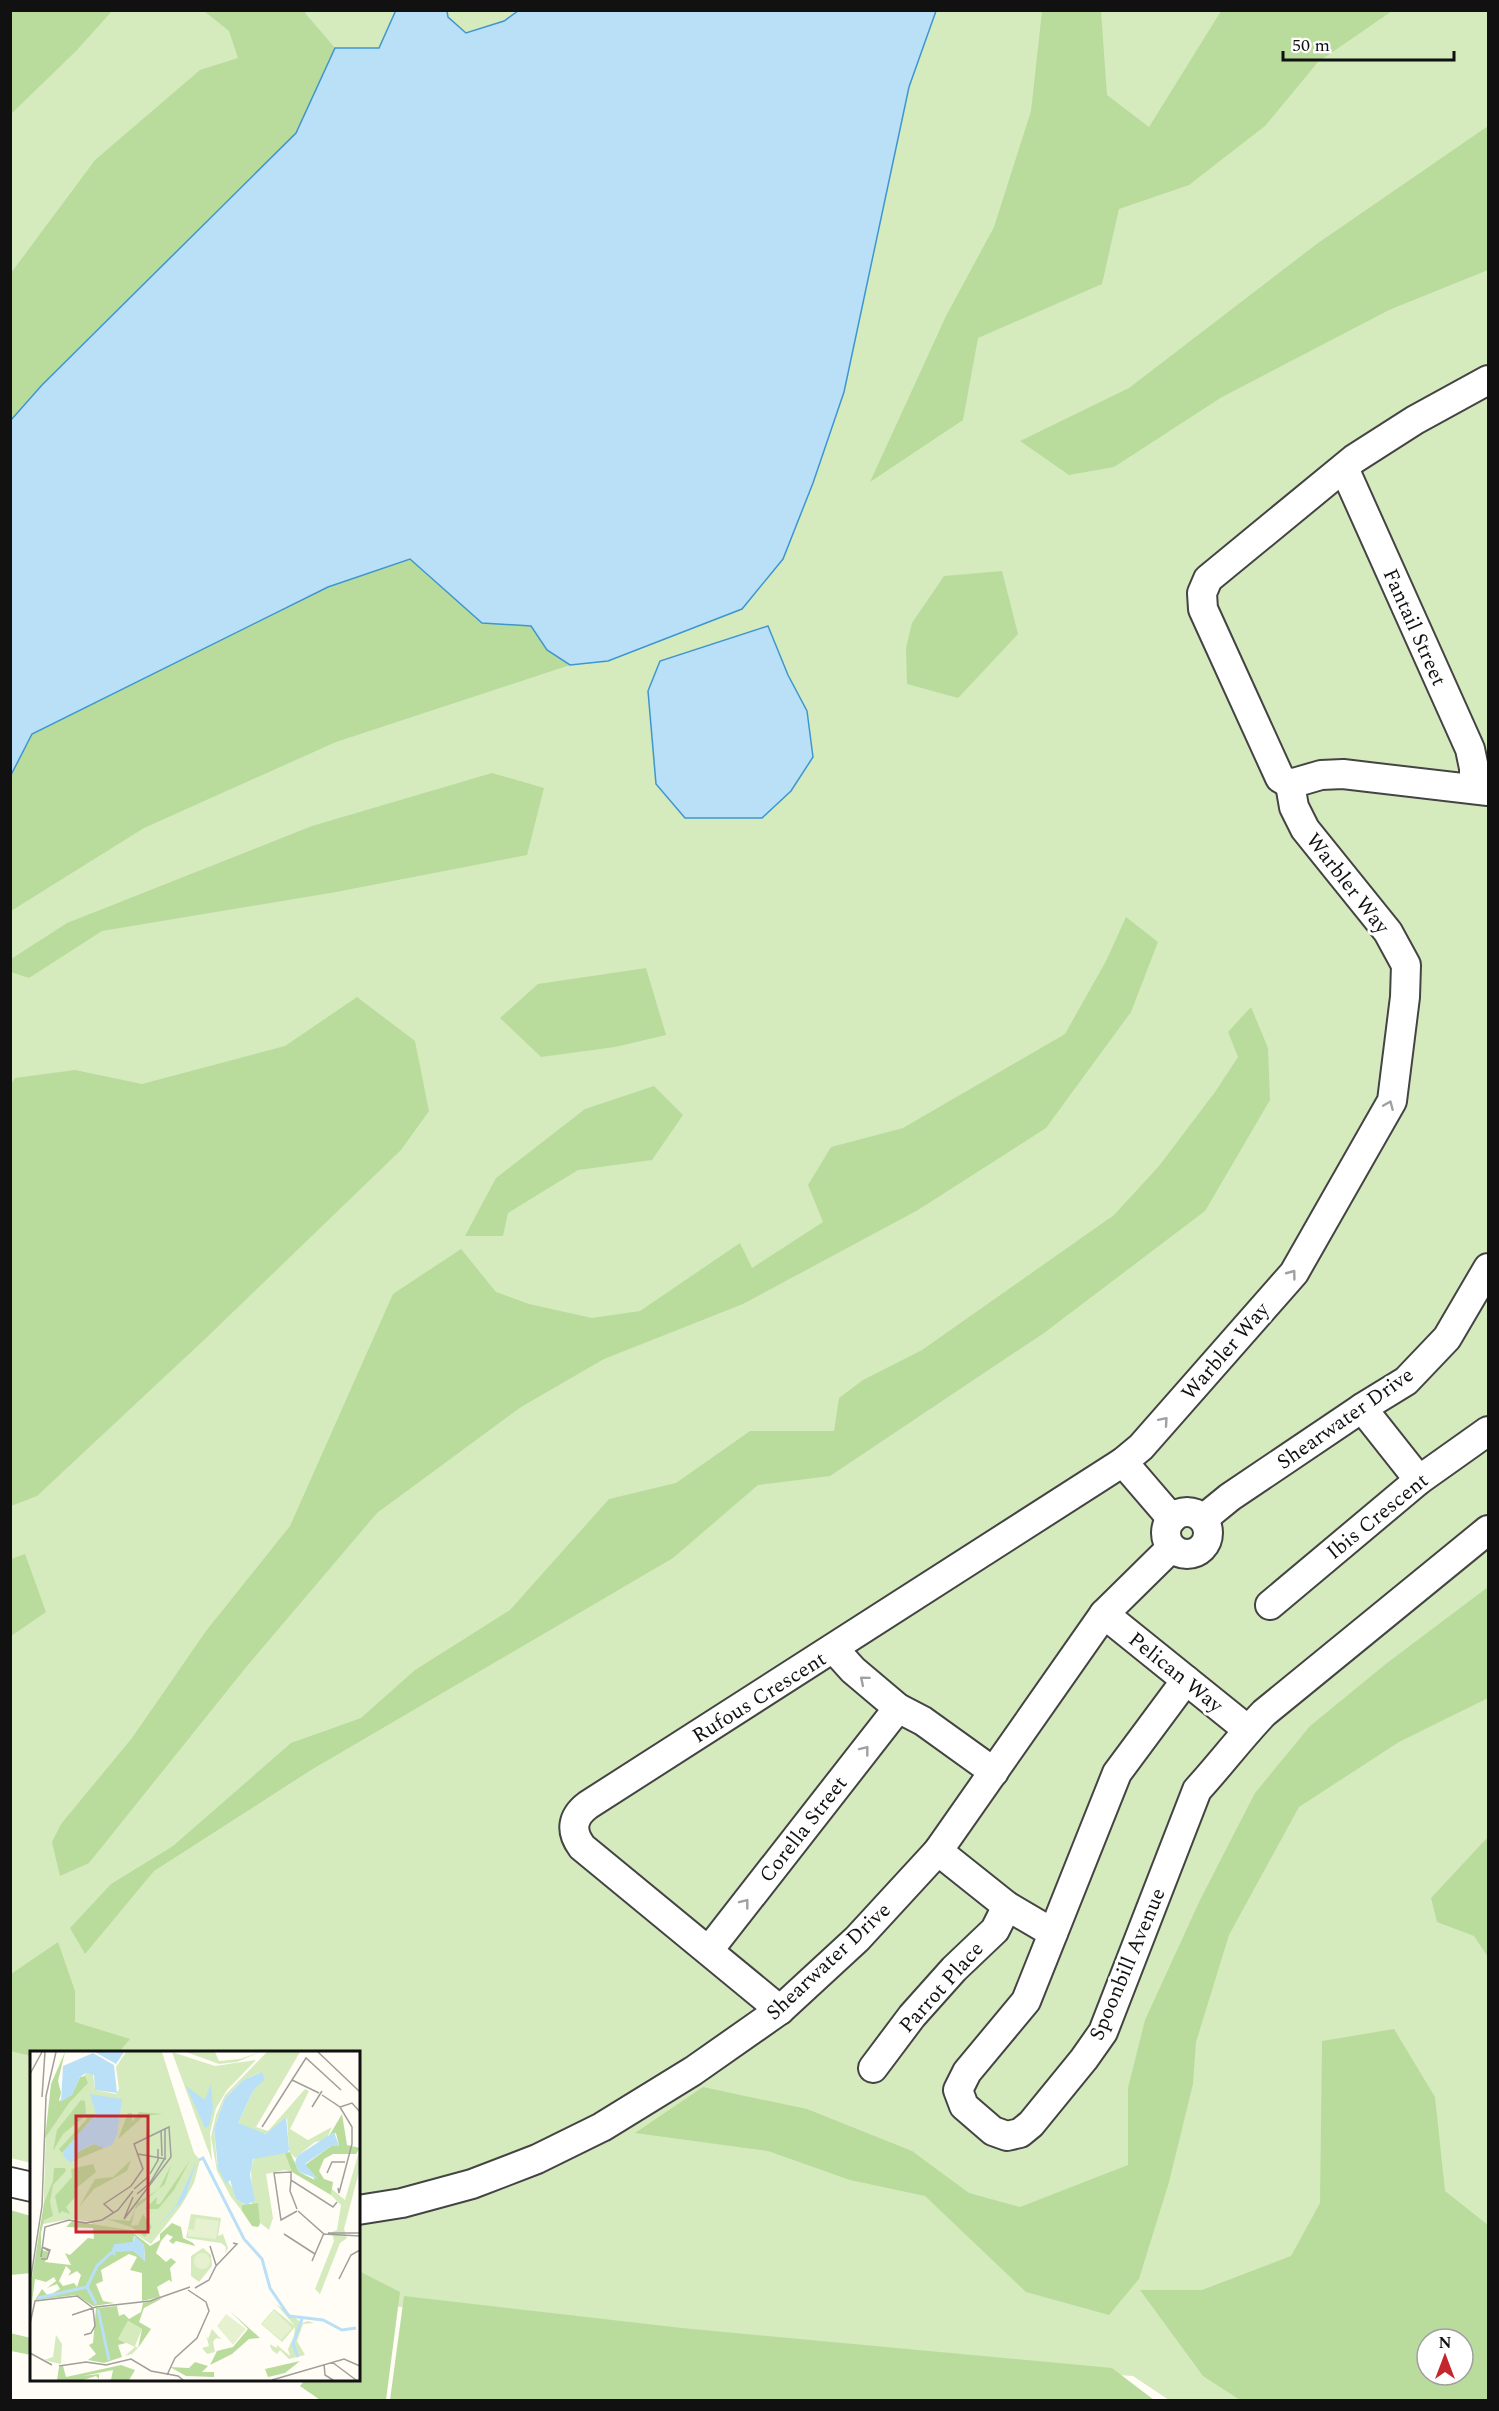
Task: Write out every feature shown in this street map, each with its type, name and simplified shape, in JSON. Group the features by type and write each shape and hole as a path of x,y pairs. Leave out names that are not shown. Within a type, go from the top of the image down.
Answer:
{"street":[{"name":"Warbler Way","path":"1123,1462 1141,1447 1294,1273 1392,1101 1404,1009 1406,965 1388,932 1305,829 1294,807 1290,783 1280,778 1203,609 1202,593 1208,579 1354,459 1416,420 1488,380"},
{"name":"Fantail Street","path":"1344,468 1470,749 1481,790"},
{"path":"1290,783 1321,775 1343,774 1481,790"},
{"name":"Shearwater Drive","path":"1203,1519 1230,1497 1406,1381 1447,1338 1488,1268"},
{"path":"1362,1408 1419,1480"},
{"name":"Ibis Crescent","path":"1270,1605 1419,1480 1488,1431"},
{"path":"1123,1462 1172,1519"},
{"name":"Rufous Crescent","path":"780,2010 582,1847 576,1839 573,1827 576,1815 588,1805 1123,1462"},
{"path":"1187,1512 1203,1519 1209,1534 1202,1549 1195,1554 1186,1555 1171,1548 1166,1533 1172,1519 1187,1512"},
{"name":"Spoonbill Avenue","path":"1186,1680 1116,1773 1026,2001 967,2072 958,2090 964,2106 993,2131 1007,2136 1020,2133 1031,2124 1103,2032 1197,1790 1264,1713 1488,1530"},
{"name":"Shearwater Drive","path":"360,2210 402,2203 472,2184 537,2159 602,2127 693,2071 780,2010 857,1939 938,1851 1104,1614 1171,1548"},
{"name":"Pelican Way","path":"1104,1614 1248,1730"},
{"path":"834,1649 853,1670 898,1708 923,1721 994,1772"},
{"name":"Corella Street","path":"709,1950 898,1708"},
{"path":"938,1851 1007,1906 1053,1933"},
{"name":"Parrot Place","path":"873,2068 919,2008 954,1969 994,1930 1007,1906"},
{"path":"10,2182 30,2187"}],"green space":[{"path":"11,10 112,11 77,50 11,114"},
{"path":"11,11 1488,11 1488,2400 1169,2400 1133,2376 650,2343 360,2301 360,2051 30,2051 30,2163 11,2158"},
{"path":"204,11 308,11 305,13 335,48 296,133 42,385 11,420 11,273 95,160 200,70 238,58 229,31"},
{"path":"1042,11 1101,11 1107,95 1149,127 1221,11 1392,11 1318,62 1265,126 1189,185 1119,209 1102,284 978,338 963,420 870,482 946,316 994,227 1031,111"},
{"path":"1488,126 1488,270 1389,310 1222,397 1114,467 1069,475 1020,441 1129,388 1318,243"},
{"path":"411,559 482,623 531,626 547,650 570,665 336,742 144,828 11,911 11,775 32,734 328,587"},
{"path":"1002,571 1018,634 958,698 907,684 906,648 912,623 944,576"},
{"path":"492,773 544,788 527,855 336,892 102,931 29,978 11,972 11,959 67,923 312,826"},
{"path":"1126,917 1158,942 1131,1012 1046,1128 918,1210 743,1304 604,1359 521,1407 377,1513 247,1666 89,1863 60,1876 52,1842 61,1824 132,1738 206,1631 290,1526 393,1294 461,1249 496,1292 529,1304 592,1318 640,1311 740,1243 752,1268 823,1222 808,1185 831,1147 903,1128 1065,1034 1106,961"},
{"path":"646,968 666,1035 615,1047 541,1057 500,1018 538,984"},
{"path":"357,997 415,1041 429,1111 401,1150 204,1340 37,1496 11,1506 11,1084 15,1078 75,1070 142,1084 285,1046"},
{"path":"1251,1007 1268,1048 1270,1100 1205,1211 1044,1333 830,1476 758,1485 673,1558 311,1770 154,1871 85,1954 70,1928 111,1884 173,1846 291,1743 361,1718 415,1670 510,1610 609,1499 676,1483 750,1431 834,1431 839,1398 863,1380 922,1350 1114,1215 1159,1166 1215,1092 1238,1057 1228,1032"},
{"path":"654,1086 683,1115 652,1160 578,1170 508,1213 503,1236 465,1236 496,1178 585,1109"},
{"path":"25,1554 46,1612 11,1636 11,1559"},
{"path":"1488,1587 1488,1698 1399,1742 1299,1807 1229,1935 1196,2042 1193,2084 1169,2182 1139,2279 1109,2315 1026,2292 925,2196 850,2180 768,2151 635,2133 703,2087 807,2109 912,2151 969,2193 1020,2207 1128,2165 1128,2088 1145,2020 1200,1900 1255,1793 1310,1726 1387,1663"},
{"path":"1488,1837 1488,1957 1474,1936 1437,1922 1431,1898"},
{"path":"58,1942 75,1991 75,2022 130,2039 120,2051 30,2051 30,2056 11,2051 11,1974"},
{"path":"1394,2029 1435,2097 1445,2191 1488,2225 1488,2400 1240,2400 1203,2376 1140,2290 1202,2290 1291,2256 1320,2203 1322,2041"},
{"path":"10,2210 30,2216 30,2273 11,2275"},
{"path":"360,2272 400,2292 386,2400 320,2400 300,2386 304,2381 360,2381"},
{"path":"404,2296 682,2328 1112,2368 1154,2400 390,2400"},
{"path":"10,2333 30,2338 30,2355 11,2351"}],"water":[{"path":"396,10 447,11 448,17 466,33 504,21 518,11 936,11 909,87 844,392 813,483 783,559 742,609 608,661 570,665 547,650 531,626 482,623 410,559 328,587 32,734 11,775 11,420 42,385 296,133 335,48 379,48"},
{"path":"768,626 788,675 807,711 813,757 791,791 762,818 685,818 656,784 648,691 660,661"}]}
